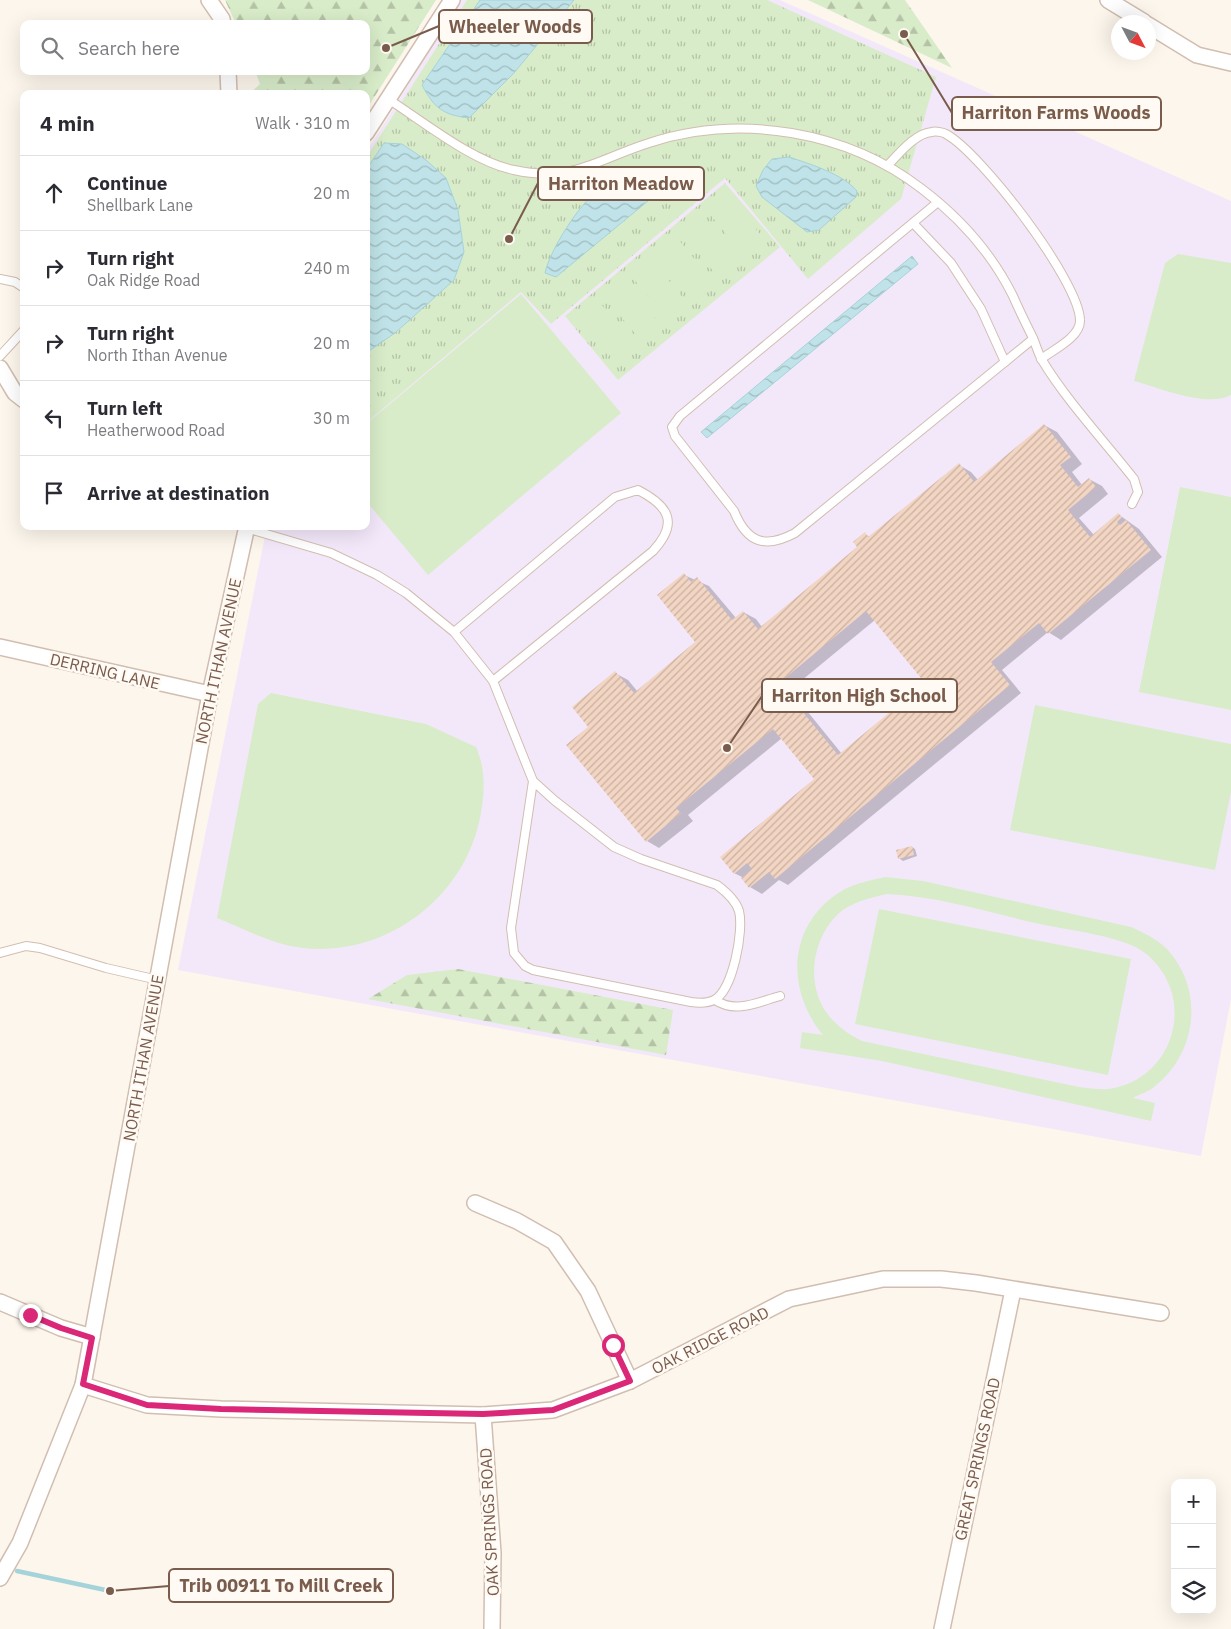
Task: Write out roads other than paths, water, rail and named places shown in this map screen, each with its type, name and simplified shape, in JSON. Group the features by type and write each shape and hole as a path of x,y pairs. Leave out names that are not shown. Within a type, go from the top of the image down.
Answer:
{"street":[{"path":"209,0 222,20"},
{"path":"370,127 452,0"},
{"path":"1108,0 1133,15"},
{"path":"1156,30 1197,55 1231,64"},
{"path":"228,75 229,90"},
{"path":"0,368 15,393 20,397"},
{"name":"NORTH ITHAN AVENUE","path":"0,1578 20,1542 83,1384 210,694 245,530"},
{"name":"DERRING LANE","path":"0,647 210,694"},
{"path":"475,1203 517,1221 554,1242 588,1291 630,1381"},
{"name":"OAK RIDGE ROAD","path":"83,1384 147,1405 221,1409 483,1414 553,1410 630,1381 789,1299 883,1280 941,1279 1161,1313"},
{"name":"GREAT SPRINGS ROAD","path":"942,1629 1013,1290"},
{"path":"0,1302 61,1328 92,1338"},
{"name":"OAK SPRINGS ROAD","path":"483,1414 494,1553 492,1629"}],"lane":[{"path":"388,98 485,161 514,170 546,174 582,170 650,142 728,128 772,130 816,137 856,151 887,166 922,188 938,202 973,236 993,263 1033,339 1041,359 1134,479 1138,492 1132,504"},
{"path":"887,166 920,136 931,132 946,133 982,164 1039,235 1076,302 1081,322 1076,334 1041,359"},
{"path":"938,202 680,416 672,428 675,436 729,504 740,526 750,537 766,543 781,540 794,533 1033,339"},
{"path":"914,223 951,263 981,309 1005,362"},
{"path":"0,279 15,282 20,285"},
{"path":"0,356 20,334"},
{"path":"454,632 615,497 638,490 657,500 667,516 666,537 653,551 493,681"},
{"path":"256,530 331,553 377,575 406,593 454,632 493,681 533,781 587,828 614,847 640,859 709,881 726,892 739,910 738,943 730,980 715,1000 703,1003 691,1002 533,970 514,953 511,928 533,781"},
{"path":"0,953 26,946 40,948 106,968 158,980"},
{"path":"715,1000 725,1006 735,1008 780,996"}],"water":[{"path":"480,0 574,0 514,73 469,118 460,117 452,115 435,105 422,85"},
{"path":"384,143 402,144 426,160 446,178 458,210 464,252 454,280 395,333 370,350 370,164"},
{"path":"789,157 835,175 857,191 856,197 819,230 807,232 762,197 756,186 763,170 772,159"},
{"path":"653,172 660,191 556,277 545,273 552,253 566,228 591,197 598,191 611,185"},
{"path":"912,256 918,264 707,438 701,432"}],"waterway":[{"path":"17,1571 110,1591"}],"place":[{"name":"Harriton Farms Woods","path":"904,34"},
{"name":"Wheeler Woods","path":"386,48"},
{"name":"Harriton Meadow","path":"509,239"},
{"name":"Harriton High School","path":"727,748"},
{"name":"Trib 00911 To Mill Creek","path":"110,1591"}]}
